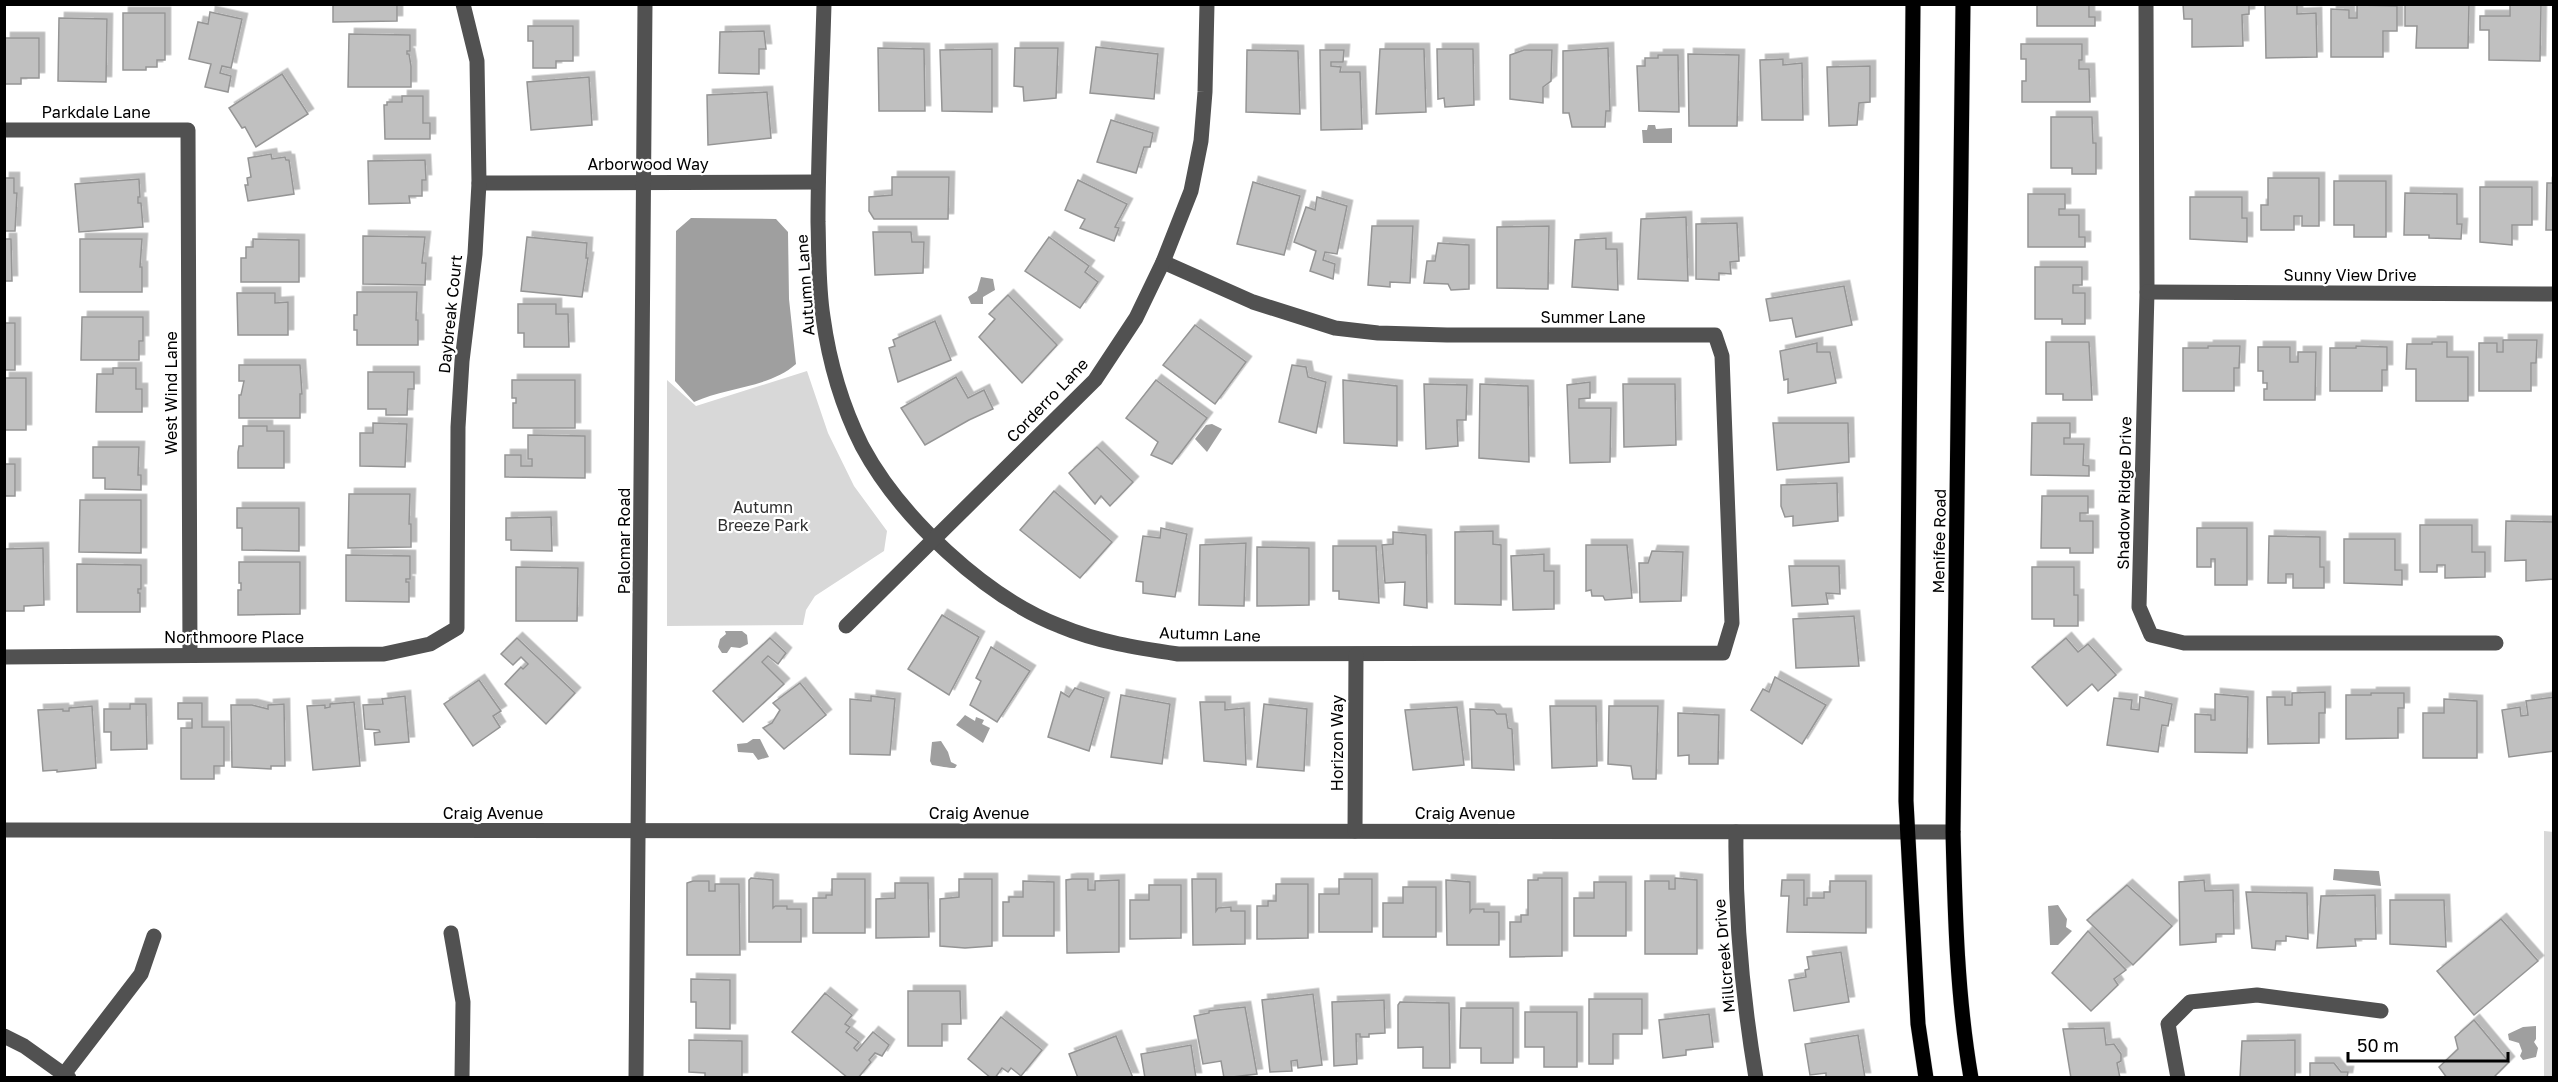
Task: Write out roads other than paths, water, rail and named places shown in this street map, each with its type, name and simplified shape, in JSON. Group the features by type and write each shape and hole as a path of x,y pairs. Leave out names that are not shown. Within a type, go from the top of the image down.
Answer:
{"main road":[{"name":"Menifee Road","path":"1913,4 1908,832 1918,1024 1926,1077"},
{"name":"Menifee Road","path":"1963,4 1953,832 1954,895 1964,1035 1971,1077"}],"street":[{"name":"Daybreak Court","path":"458,628 458,427 462,361 475,254 479,183 477,61 463,4"},
{"name":"Palomar Road","path":"636,1077 645,4"},
{"name":"Autumn Lane","path":"824,4 818,182 819,277 822,316 831,360 845,408 863,447 895,494 934,540 977,577 1020,607 1059,626 1119,645 1179,654 1723,653"},
{"name":"Corderro Lane","path":"846,626 1095,380 1136,318 1163,262 1191,191 1201,141 1205,92 1207,4"},
{"name":"Shadow Ridge Drive","path":"2146,4 2147,292 2139,607 2151,635 2184,643 2496,643"},
{"name":"Parkdale Lane","path":"4,130 188,130"},
{"name":"West Wind Lane","path":"188,130 190,655"},
{"name":"Arborwood Way","path":"479,183 818,182"},
{"name":"Summer Lane","path":"1163,262 1253,302 1345,329 1378,333 1447,335 1715,335 1722,356 1732,623 1723,653"},
{"name":"Sunny View Drive","path":"2147,292 2553,294"},
{"name":"Northmoore Place","path":"4,657 384,654 430,644 458,628"},
{"name":"Horizon Way","path":"1355,831 1356,655"},
{"name":"Craig Avenue","path":"4,830 1953,832"},
{"name":"Millcreek Drive","path":"1736,832 1736,919 1739,962 1756,1077"},
{"path":"451,933 463,1002 462,1077"},
{"path":"4,1036 24,1046 67,1075 141,974 154,936"},
{"path":"2178,1077 2168,1024 2190,1002 2257,995 2381,1011"}],"park label":[{"name":"Autumn Breeze Park","path":"763,516"}]}
